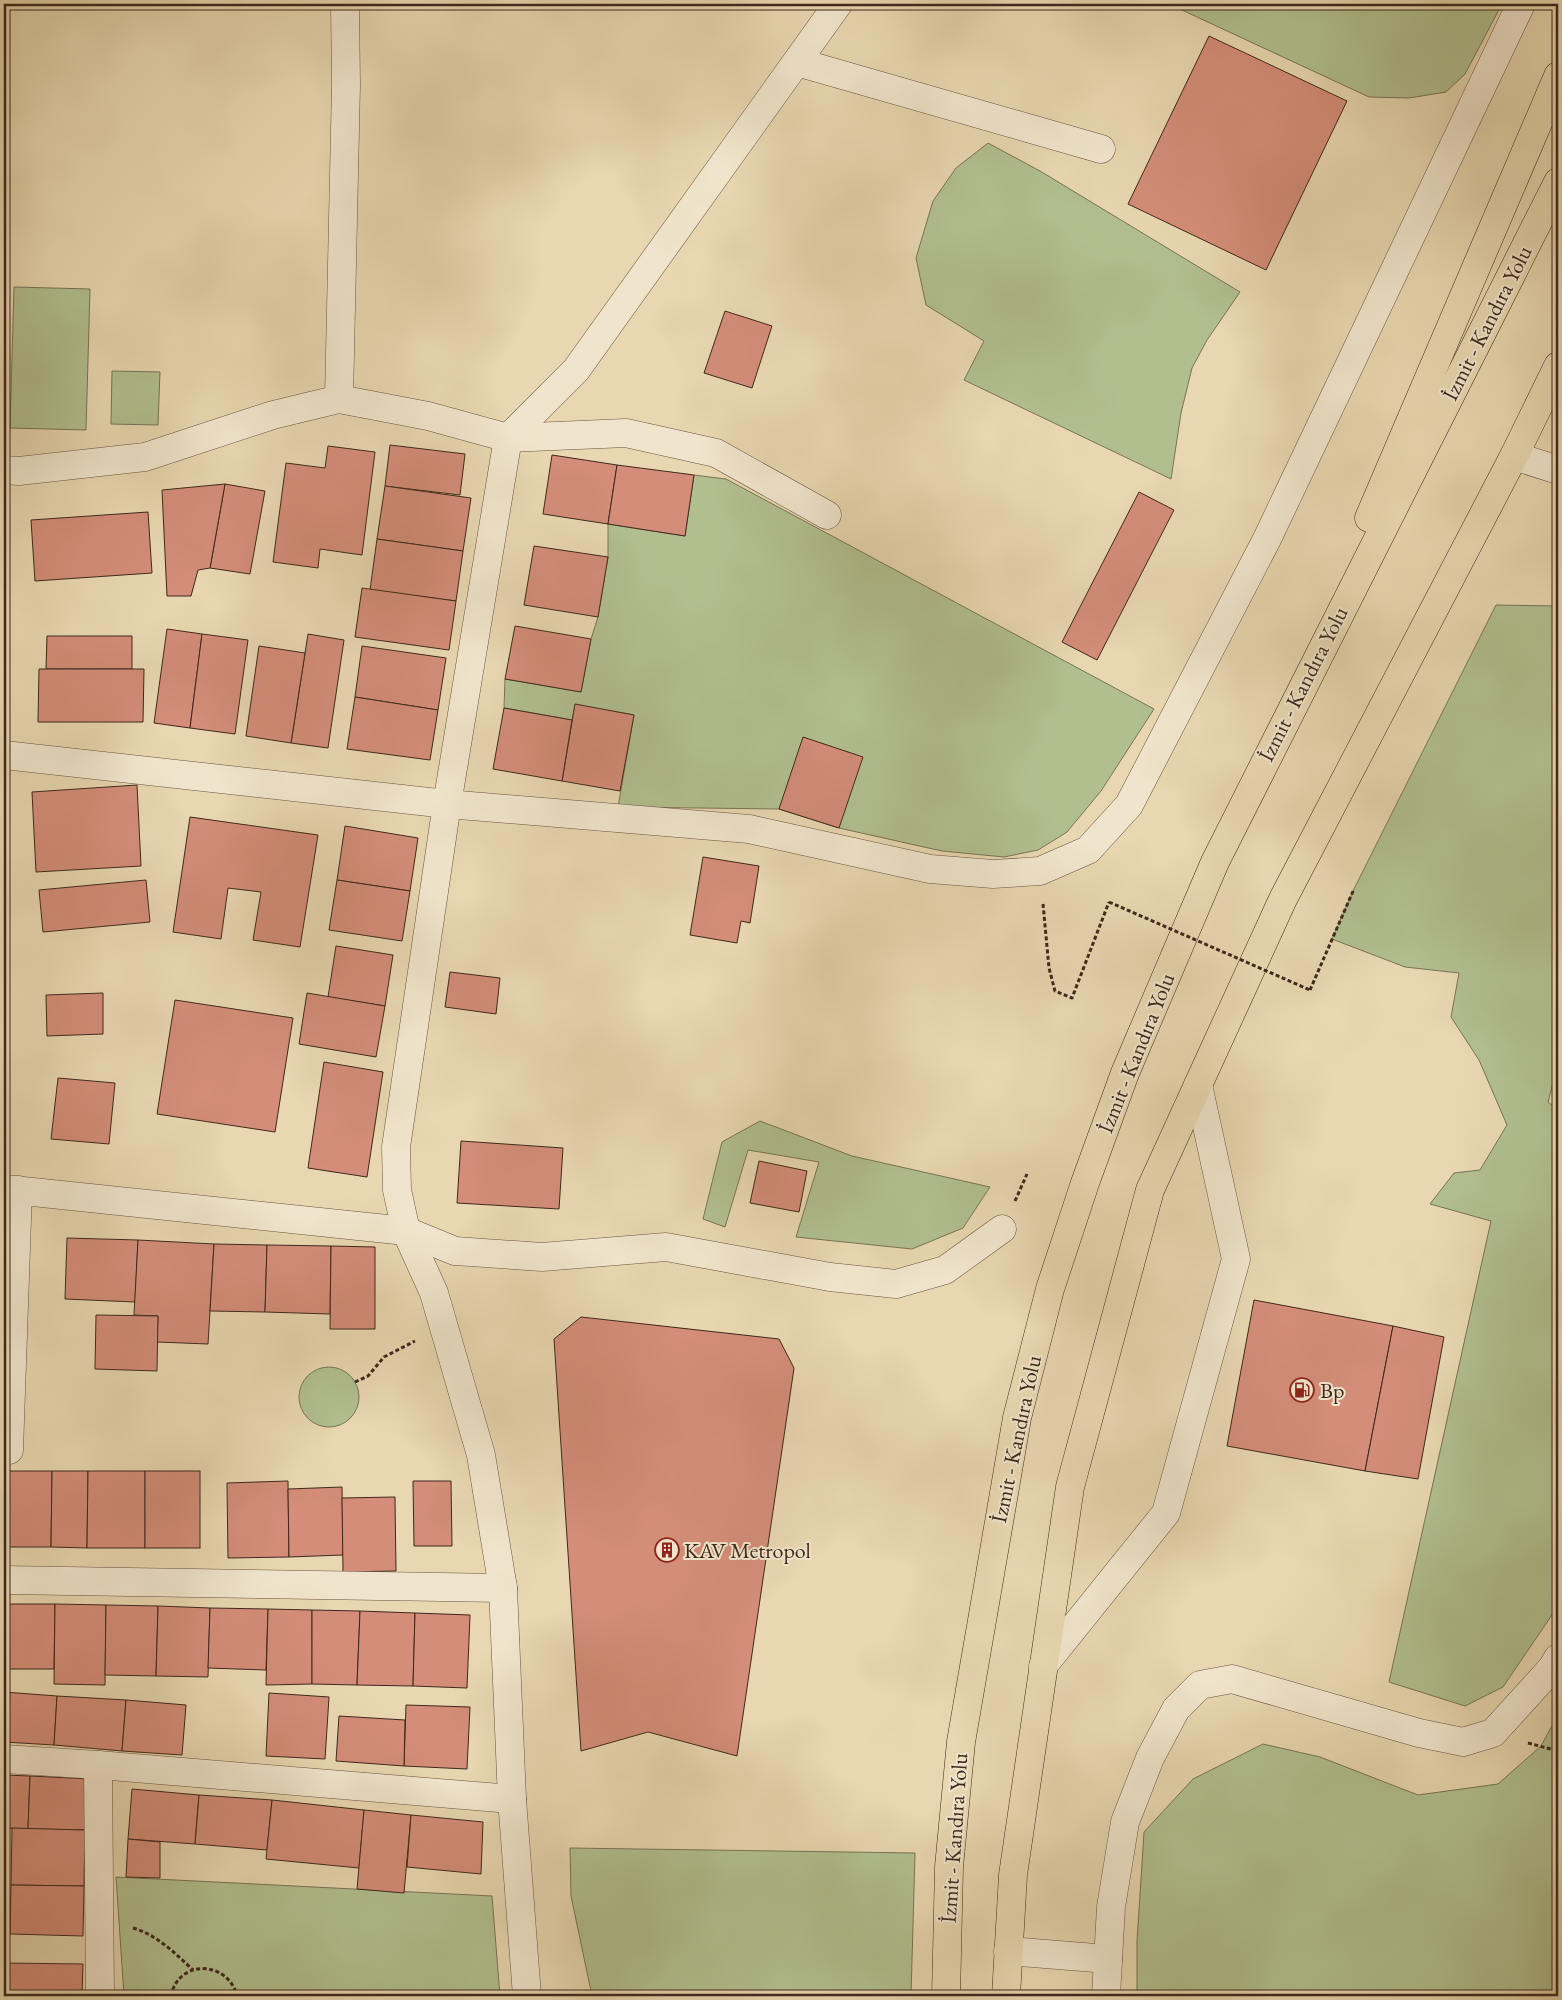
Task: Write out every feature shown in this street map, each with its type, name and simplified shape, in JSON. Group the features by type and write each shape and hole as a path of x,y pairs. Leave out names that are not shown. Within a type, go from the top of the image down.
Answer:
{"highway":[{"path":"1267,756 1558,76"},
{"name":"İzmit - Kandıra Yolu","path":"946,1996 949,1867 961,1742 1017,1418 1050,1290 1085,1183 1132,1055 1215,862 1558,182"},
{"path":"1006,1996 1013,1875 1070,1487 1150,1190 1283,899 1514,456 1558,366"}],"street":[{"path":"339,399 346,4"},
{"path":"527,1996 512,1798 503,1588 481,1455 434,1293 406,1231 397,1190 396,1147 447,804 508,438 576,370 838,4"},
{"path":"4,755 447,804 749,829 930,869 993,874 1040,871 1088,850 1129,805 1267,539 1521,4"},
{"path":"797,62 1101,149"},
{"path":"4,470 19,471 145,457 272,415 339,399 428,416 508,438 626,433 716,453 827,515"},
{"path":"1514,456 1558,470"},
{"path":"1043,1666 1166,1513 1236,1259 1198,1085"},
{"path":"4,1450 9,1450 8,1322 11,1189 406,1231 454,1251 542,1257 666,1247 830,1277 896,1284 945,1270 1002,1229"},
{"path":"4,1580 503,1588"},
{"path":"1106,1996 1111,1907 1125,1822 1150,1758 1176,1708 1200,1685 1232,1678 1419,1733 1463,1742 1493,1733 1552,1668 1558,1658"},
{"path":"4,1759 512,1798"},
{"path":"98,1765 100,1996"},
{"path":"1008,1951 1108,1959"}],"path":[{"path":"1040,871 1049,968 1055,991 1072,998 1109,902 1310,990 1354,889"},
{"path":"355,1382 368,1376 384,1357 444,1328"},
{"path":"99,1919 139,1930 153,1937 173,1950 193,1970"},
{"path":"171,1996 176,1983 184,1975 193,1970 204,1968 215,1970 225,1976 233,1984 237,1996"}],"green space":[{"path":"1169,4 1502,4 1465,74 1446,92 1409,98 1369,97"},
{"path":"988,143 1040,171 1240,292 1207,340 1192,368 1181,413 1171,479 964,380 984,341 926,305 916,258 933,201 956,168"},
{"path":"14,287 90,289 86,430 10,428"},
{"path":"112,371 160,372 158,425 111,424"},
{"path":"694,475 726,479 1154,709 1101,791 1067,832 1038,850 1004,857 942,851 839,828 779,809 618,807 634,715 575,705 572,720 504,708 505,679 581,692 591,639 598,617 608,557 608,524 685,536"},
{"path":"1496,605 1558,606 1558,1064 1548,1102 1558,1110 1558,1606 1503,1687 1465,1706 1389,1682 1491,1221 1430,1204 1454,1173 1480,1170 1507,1125 1479,1060 1451,1017 1459,973 1405,967 1332,939 1354,889"},
{"path":"760,1121 852,1156 990,1187 963,1228 912,1249 796,1237 819,1162 748,1150 725,1227 703,1219 722,1142"},
{"path":"329,1367 346,1372 354,1380 359,1397 354,1414 346,1422 329,1427 312,1422 304,1414 299,1397 304,1380 312,1372"},
{"path":"1558,1715 1558,1996 1137,1996 1137,1941 1144,1832 1193,1779 1263,1744 1320,1757 1418,1795 1498,1784 1541,1746"},
{"path":"570,1848 915,1853 911,1996 592,1996 571,1896"},
{"path":"116,1877 492,1896 500,1996 124,1996"}],"building":[{"path":"1209,36 1347,101 1266,270 1128,204"},
{"path":"725,311 772,326 752,388 704,373"},
{"path":"390,445 465,454 460,495 385,486"},
{"path":"328,446 375,452 362,555 320,549 318,568 273,562 286,463 325,468"},
{"path":"552,455 617,465 608,524 543,514"},
{"path":"617,465 694,475 685,536 608,524"},
{"path":"225,484 265,491 250,574 210,568"},
{"path":"225,484 210,568 198,570 191,596 167,596 162,490"},
{"path":"385,486 471,498 463,551 377,539"},
{"path":"1139,492 1174,510 1097,660 1062,642"},
{"path":"148,512 152,573 35,581 31,520"},
{"path":"377,539 463,551 456,601 370,590"},
{"path":"534,546 608,557 598,617 524,605"},
{"path":"362,588 456,601 449,650 355,637"},
{"path":"515,626 591,639 581,692 505,679"},
{"path":"167,629 202,634 190,728 154,723"},
{"path":"202,634 248,640 235,734 190,728"},
{"path":"308,634 344,640 328,748 291,743"},
{"path":"47,636 132,636 132,669 46,669"},
{"path":"259,646 305,653 291,743 246,736"},
{"path":"362,646 446,658 438,710 355,697"},
{"path":"39,669 144,669 143,722 38,722"},
{"path":"355,697 438,710 430,760 347,749"},
{"path":"575,704 634,715 620,791 562,781"},
{"path":"504,708 572,720 562,781 493,769"},
{"path":"803,737 863,757 839,828 779,809"},
{"path":"137,785 141,866 36,872 32,792"},
{"path":"190,817 318,835 300,947 253,940 261,892 228,888 221,939 173,932"},
{"path":"345,826 418,838 410,891 337,880"},
{"path":"703,857 759,866 750,923 741,921 737,943 690,935"},
{"path":"146,880 150,922 43,932 39,890"},
{"path":"337,880 410,891 402,941 329,930"},
{"path":"336,946 393,955 385,1006 328,997"},
{"path":"450,972 500,978 496,1014 445,1007"},
{"path":"103,993 103,1034 47,1036 46,995"},
{"path":"307,993 385,1006 376,1057 299,1044"},
{"path":"175,1000 293,1018 275,1132 157,1114"},
{"path":"324,1062 383,1072 367,1177 308,1168"},
{"path":"58,1078 115,1083 109,1144 51,1139"},
{"path":"461,1141 563,1148 559,1209 457,1203"},
{"path":"759,1161 807,1171 799,1212 750,1203"},
{"path":"67,1238 138,1240 135,1302 65,1299"},
{"path":"138,1240 214,1244 208,1344 157,1342 158,1316 134,1315"},
{"path":"214,1244 267,1245 265,1312 210,1311"},
{"path":"267,1245 331,1246 330,1314 265,1312"},
{"path":"331,1246 375,1247 375,1329 330,1329"},
{"path":"1254,1300 1393,1326 1365,1471 1227,1446"},
{"path":"96,1315 158,1316 157,1371 95,1369"},
{"name":"KAV Metropol","path":"581,1317 779,1339 794,1368 737,1756 648,1732 581,1751 554,1339"},
{"path":"1393,1326 1444,1337 1418,1479 1365,1471"},
{"path":"4,1471 52,1471 51,1547 4,1547"},
{"path":"52,1471 88,1471 87,1548 51,1547"},
{"path":"88,1471 145,1471 145,1548 87,1548"},
{"path":"145,1471 200,1471 200,1548 145,1548"},
{"path":"288,1481 289,1557 228,1558 227,1483"},
{"path":"413,1481 451,1481 452,1546 414,1546"},
{"path":"342,1487 343,1555 289,1557 288,1489"},
{"path":"395,1497 396,1571 343,1572 342,1498"},
{"path":"4,1604 55,1604 54,1669 4,1669"},
{"path":"55,1604 106,1605 105,1685 54,1684"},
{"path":"106,1605 158,1606 156,1676 105,1675"},
{"path":"158,1606 210,1608 208,1677 156,1676"},
{"path":"210,1608 268,1609 266,1670 208,1668"},
{"path":"268,1609 312,1610 312,1684 266,1685"},
{"path":"312,1610 360,1611 357,1685 312,1684"},
{"path":"360,1611 415,1613 413,1686 357,1685"},
{"path":"415,1613 470,1615 467,1688 413,1686"},
{"path":"4,1692 57,1696 54,1745 4,1742"},
{"path":"269,1693 329,1697 325,1759 266,1756"},
{"path":"57,1696 126,1700 122,1751 54,1745"},
{"path":"126,1700 186,1705 182,1755 122,1751"},
{"path":"406,1705 470,1707 467,1769 404,1766"},
{"path":"339,1716 405,1720 404,1766 336,1761"},
{"path":"4,1775 30,1776 28,1829 4,1828"},
{"path":"30,1776 90,1779 90,1830 28,1829"},
{"path":"132,1789 199,1795 195,1844 128,1839"},
{"path":"199,1795 272,1800 267,1850 195,1844"},
{"path":"272,1800 364,1810 359,1868 266,1859"},
{"path":"364,1810 411,1815 404,1893 357,1889"},
{"path":"411,1815 483,1822 481,1874 407,1867"},
{"path":"12,1828 85,1830 84,1886 11,1885"},
{"path":"128,1839 160,1842 160,1878 126,1877"},
{"path":"11,1885 84,1886 83,1936 10,1934"},
{"path":"5,1963 83,1964 82,1996 5,1996"}],"place":[{"name":"Bp","path":"1302,1390"},
{"name":"KAV Metropol","path":"667,1550"}]}
